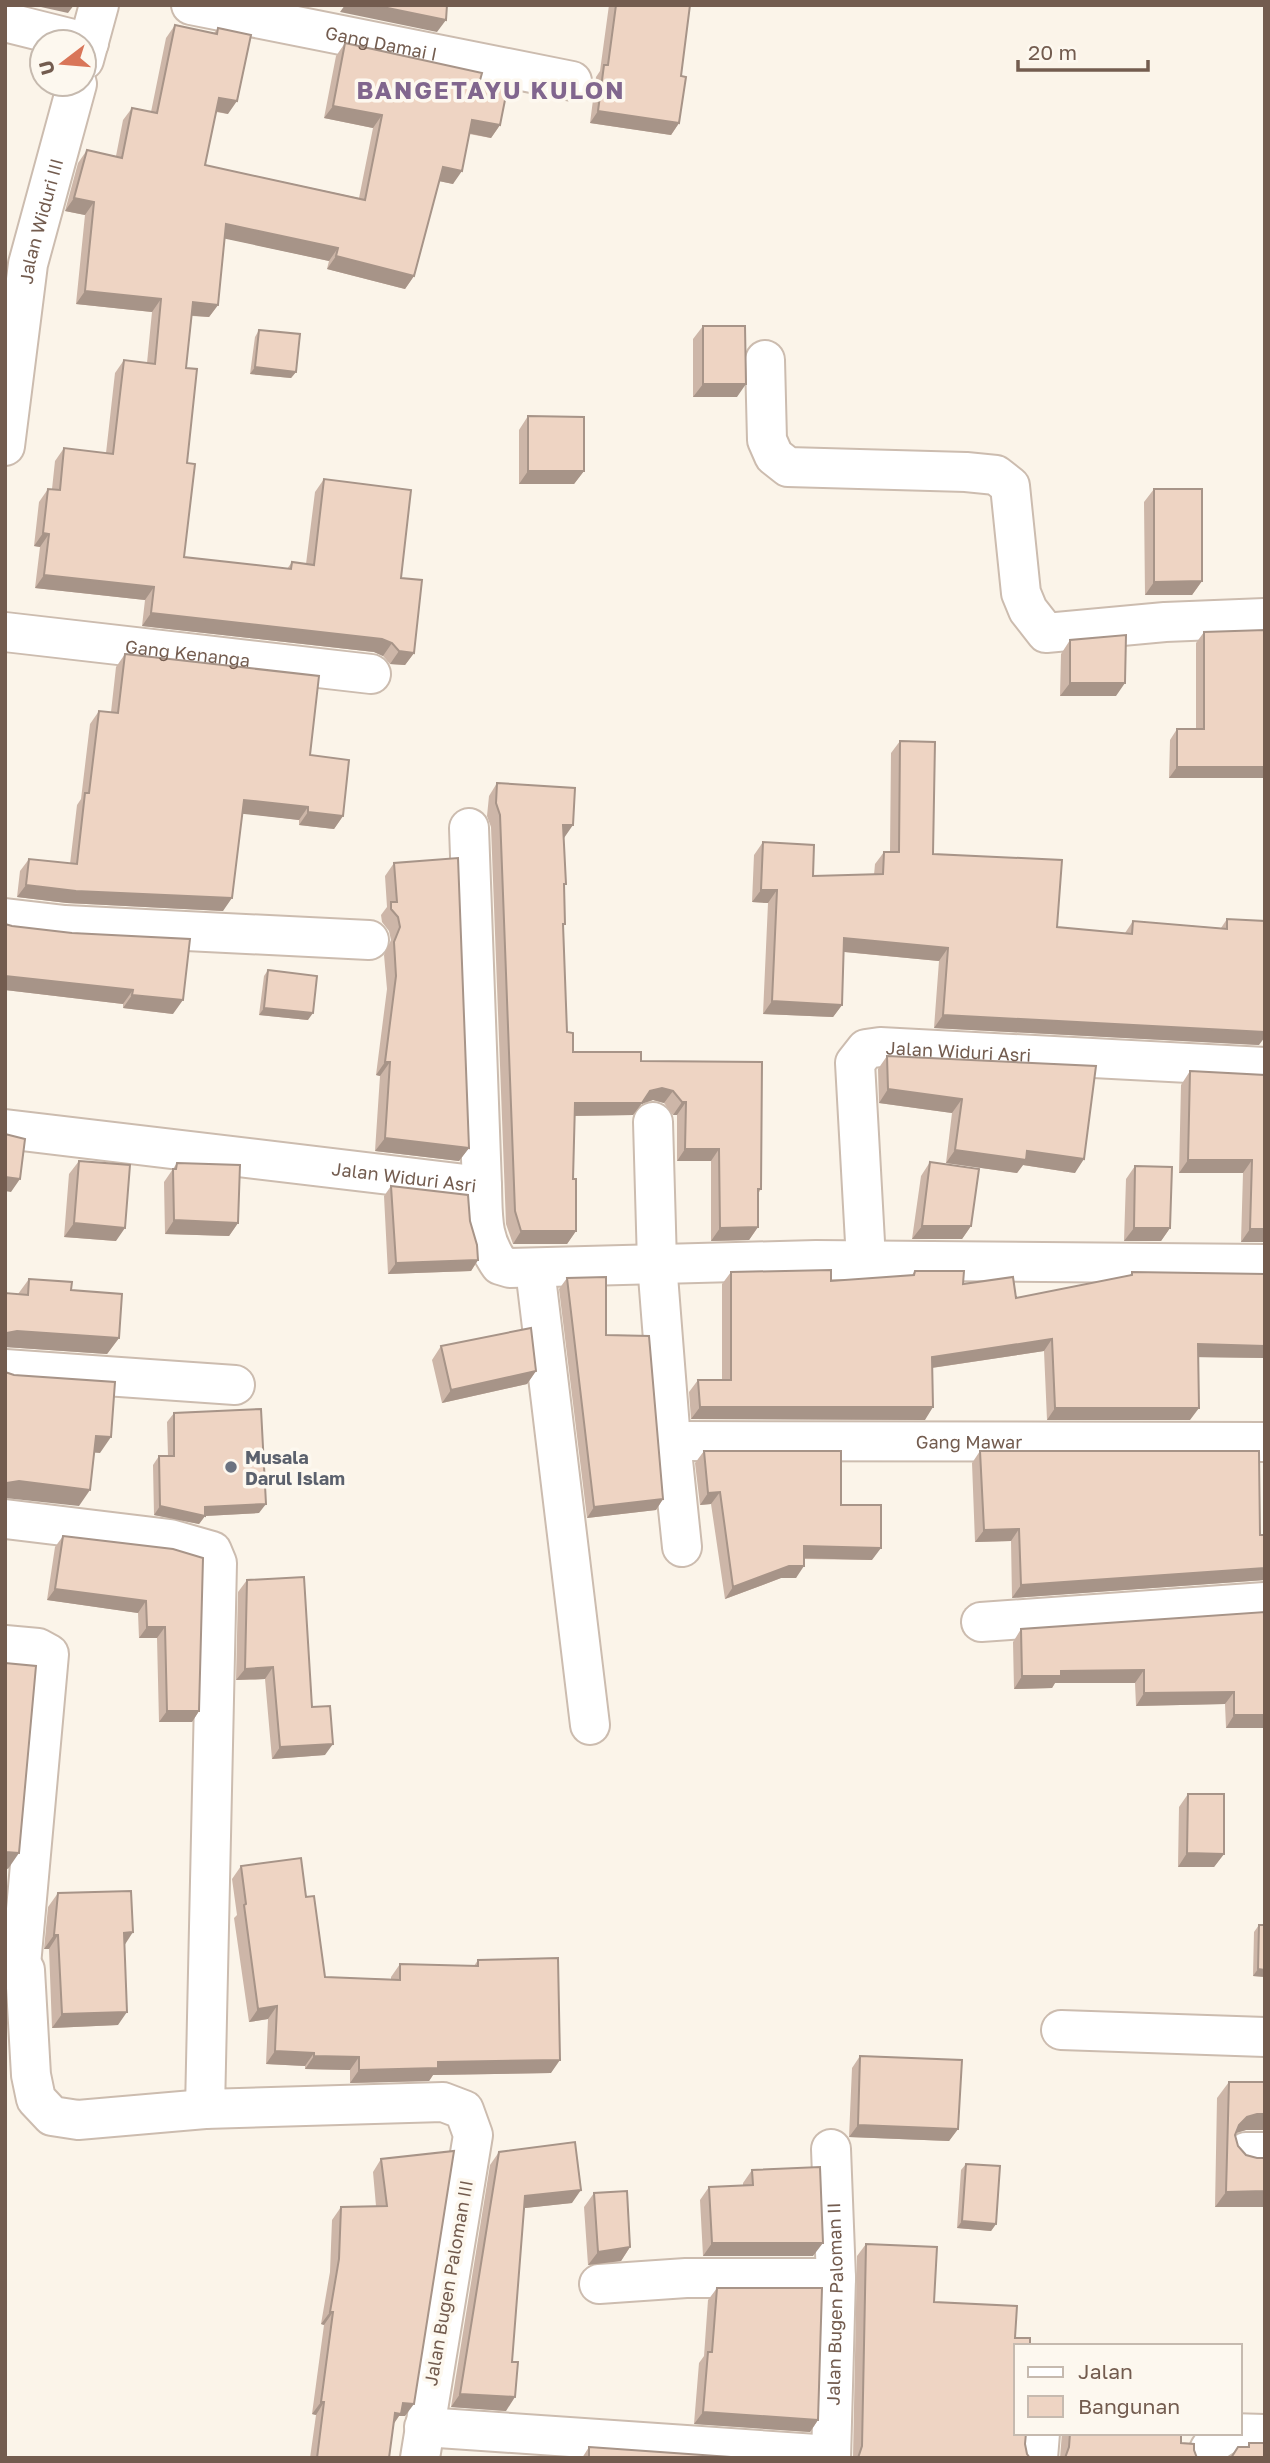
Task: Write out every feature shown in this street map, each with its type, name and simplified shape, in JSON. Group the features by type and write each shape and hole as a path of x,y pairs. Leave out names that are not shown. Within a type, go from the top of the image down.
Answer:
{"street":[{"path":"92,28 99,5"},
{"name":"Gang Damai I","path":"191,5 572,81"},
{"path":"5,22 28,30"},
{"name":"Jalan Widuri III","path":"5,446 27,264 73,98"},
{"path":"765,360 767,440 774,456 788,467 966,472 996,475 1010,486 1021,593 1028,610 1046,633 1165,622 1265,618"},
{"name":"Gang Kenanga","path":"5,632 371,674"},
{"path":"469,828 482,1186"},
{"path":"5,918 65,925 369,940"},
{"name":"Jalan Widuri Asri","path":"866,1260 855,1063 866,1049 880,1047 1265,1067"},
{"path":"653,1122 657,1263 682,1547"},
{"name":"Jalan Widuri Asri","path":"5,1129 482,1186 484,1235 493,1256 500,1265 535,1269 657,1263 866,1260 1265,1264"},
{"path":"535,1269 590,1725"},
{"path":"5,1368 235,1385"},
{"name":"Gang Mawar","path":"671,1441 1265,1442"},
{"path":"5,1518 170,1539 212,1551 217,1563 205,2109 78,2120 52,2116 36,2099 31,2075 25,1970 13,1961 49,1654 38,1648 5,1645"},
{"path":"981,1622 1265,1602"},
{"path":"1061,2030 1265,2037"},
{"name":"Jalan Bugen Paloman III","path":"205,2109 443,2102 464,2110 473,2135 422,2442"},
{"name":"Jalan Bugen Paloman II","path":"831,2149 836,2278 831,2457"},
{"path":"598,2284 677,2278 836,2278"},
{"path":"1242,2433 1265,2434"},
{"path":"1038,2458 1040,2435"},
{"path":"1206,2458 1209,2447 1215,2440 1226,2435"},
{"path":"422,2442 831,2457"}],"building":[{"path":"373,5 447,5 446,20"},
{"path":"616,5 690,5 681,76 686,77 679,123 598,111 604,65 608,65"},
{"path":"175,25 217,34 218,28 251,35 237,101 219,98 205,165 365,200 382,115 333,106 345,43 482,73 479,84 507,90 500,125 472,120 462,171 443,167 414,276 336,256 338,248 226,224 218,305 193,302 186,368 197,369 187,463 195,464 184,557 291,569 292,562 314,565 324,479 411,490 401,578 422,580 414,653 399,651 392,643 382,639 151,613 154,587 44,575 49,534 43,533 48,489 60,490 64,448 113,454 124,360 155,364 161,299 85,291 94,202 74,198 87,150 122,158 132,108 157,113"},
{"path":"703,326 745,326 746,384 703,384"},
{"path":"259,330 300,334 296,372 255,367"},
{"path":"528,416 584,417 584,471 528,471"},
{"path":"1154,489 1202,489 1202,581 1154,582"},
{"path":"1265,630 1265,767 1177,767 1177,729 1204,729 1204,632"},
{"path":"1126,635 1125,683 1070,683 1070,640"},
{"path":"125,654 319,676 310,755 349,760 343,816 308,812 308,807 244,800 232,898 76,891 26,885 29,859 77,864 85,793 89,793 99,711 118,713"},
{"path":"900,741 935,742 933,854 1062,860 1057,927 1132,934 1133,921 1227,929 1227,919 1265,921 1265,1032 943,1015 948,948 844,938 842,1005 772,1001 777,890 761,890 763,842 814,845 813,876 883,874 884,852 899,852"},
{"path":"497,783 575,788 573,825 563,825 567,1032 573,1033 573,1052 641,1052 641,1061 762,1062 758,1227 720,1228 719,1149 685,1149 686,1102 682,1102 673,1091 662,1088 650,1091 642,1103 575,1103 573,1179 576,1179 576,1231 521,1231 515,1211"},
{"path":"458,858 469,1148 385,1138 390,1062 385,1062 396,976 394,942 400,927 398,917 391,909 391,902 397,902 394,863"},
{"path":"5,924 72,933 190,939 183,1000 132,995 133,990 5,976"},
{"path":"268,970 317,976 313,1013 264,1008"},
{"path":"887,1056 1096,1066 1084,1159 1027,1151 1026,1160 955,1150 962,1099 888,1089"},
{"path":"1190,1071 1265,1075 1265,1229 1250,1229 1252,1160 1188,1160"},
{"path":"5,1134 25,1139 20,1179 5,1177"},
{"path":"79,1161 130,1165 125,1228 74,1223"},
{"path":"930,1162 979,1169 971,1226 922,1226"},
{"path":"177,1163 240,1165 238,1223 174,1220 173,1169 176,1169"},
{"path":"1135,1166 1172,1167 1170,1228 1134,1228"},
{"path":"391,1186 468,1195 478,1260 396,1263"},
{"path":"831,1270 831,1281 914,1275 915,1271 964,1271 963,1284 1013,1277 1016,1298 1132,1275 1132,1272 1265,1274 1265,1346 1198,1344 1199,1408 1055,1408 1052,1339 932,1357 933,1407 700,1407 698,1380 731,1380 731,1272"},
{"path":"606,1277 606,1335 649,1336 663,1499 594,1507 567,1278"},
{"path":"29,1279 72,1282 71,1290 122,1294 119,1338 17,1331 5,1335 5,1293 28,1295"},
{"path":"531,1328 536,1371 451,1390 441,1346"},
{"path":"5,1372 14,1375 115,1382 111,1437 96,1436 90,1490 19,1481 5,1485"},
{"path":"261,1409 266,1504 205,1507 205,1516 160,1506 159,1456 174,1456 174,1413"},
{"path":"704,1451 841,1451 841,1505 881,1505 881,1548 804,1546 804,1566 789,1566 733,1587 720,1492 708,1493"},
{"path":"980,1451 1259,1451 1260,1535 1265,1535 1265,1568 1021,1585 1019,1529 984,1530"},
{"path":"63,1536 173,1549 203,1558 199,1711 167,1711 165,1627 147,1627 146,1601 55,1589"},
{"path":"304,1577 312,1707 330,1706 333,1744 280,1747 273,1667 245,1669 247,1580"},
{"path":"1265,1612 1265,1715 1234,1715 1234,1692 1144,1693 1144,1670 1061,1671 1061,1676 1022,1676 1021,1629"},
{"path":"5,1663 36,1666 19,1853 5,1852"},
{"path":"1188,1794 1224,1794 1224,1854 1187,1853"},
{"path":"301,1858 306,1897 314,1896 325,1977 400,1980 400,1964 478,1966 478,1960 558,1958 560,2060 438,2062 438,2068 359,2070 359,2057 314,2056 314,2053 275,2051 277,2006 258,2009 241,1866"},
{"path":"131,1891 133,1932 124,1933 127,2012 62,2014 58,1935 54,1935 58,1893"},
{"path":"1259,1925 1265,1925 1265,1970 1258,1969"},
{"path":"860,2056 962,2060 958,2129 858,2125"},
{"path":"1229,2082 1265,2082 1265,2114 1247,2117 1239,2125 1235,2135 1238,2146 1246,2155 1265,2158 1265,2191 1226,2192"},
{"path":"575,2142 581,2190 525,2196 512,2362 518,2362 515,2397 460,2394 499,2152"},
{"path":"454,2151 414,2404 403,2403 401,2414 395,2413 389,2458 317,2458 324,2402 321,2402 333,2312 330,2312 339,2259 341,2207 387,2206 381,2159"},
{"path":"966,2164 1000,2166 996,2224 962,2221"},
{"path":"820,2167 823,2243 712,2243 709,2187 753,2185 752,2170"},
{"path":"627,2191 630,2247 598,2252 594,2193"},
{"path":"866,2244 937,2247 934,2302 1017,2306 1015,2338 1030,2338 1030,2344 1014,2344 1014,2435 1026,2435 1025,2444 1030,2458 858,2458 862,2446"},
{"path":"717,2288 822,2288 818,2420 703,2412 708,2352 712,2352"},
{"path":"1070,2435 1181,2435 1181,2443 1194,2444 1197,2458 1065,2458"},
{"path":"1249,2443 1265,2443 1265,2458 1231,2458 1238,2447 1249,2447"},
{"path":"589,2447 745,2458 589,2458"}],"place":[{"name":"Musala Darul Islam","path":"231,1467"}],"district":[{"name":"BANGETAYU KULON","path":"491,89"}]}
